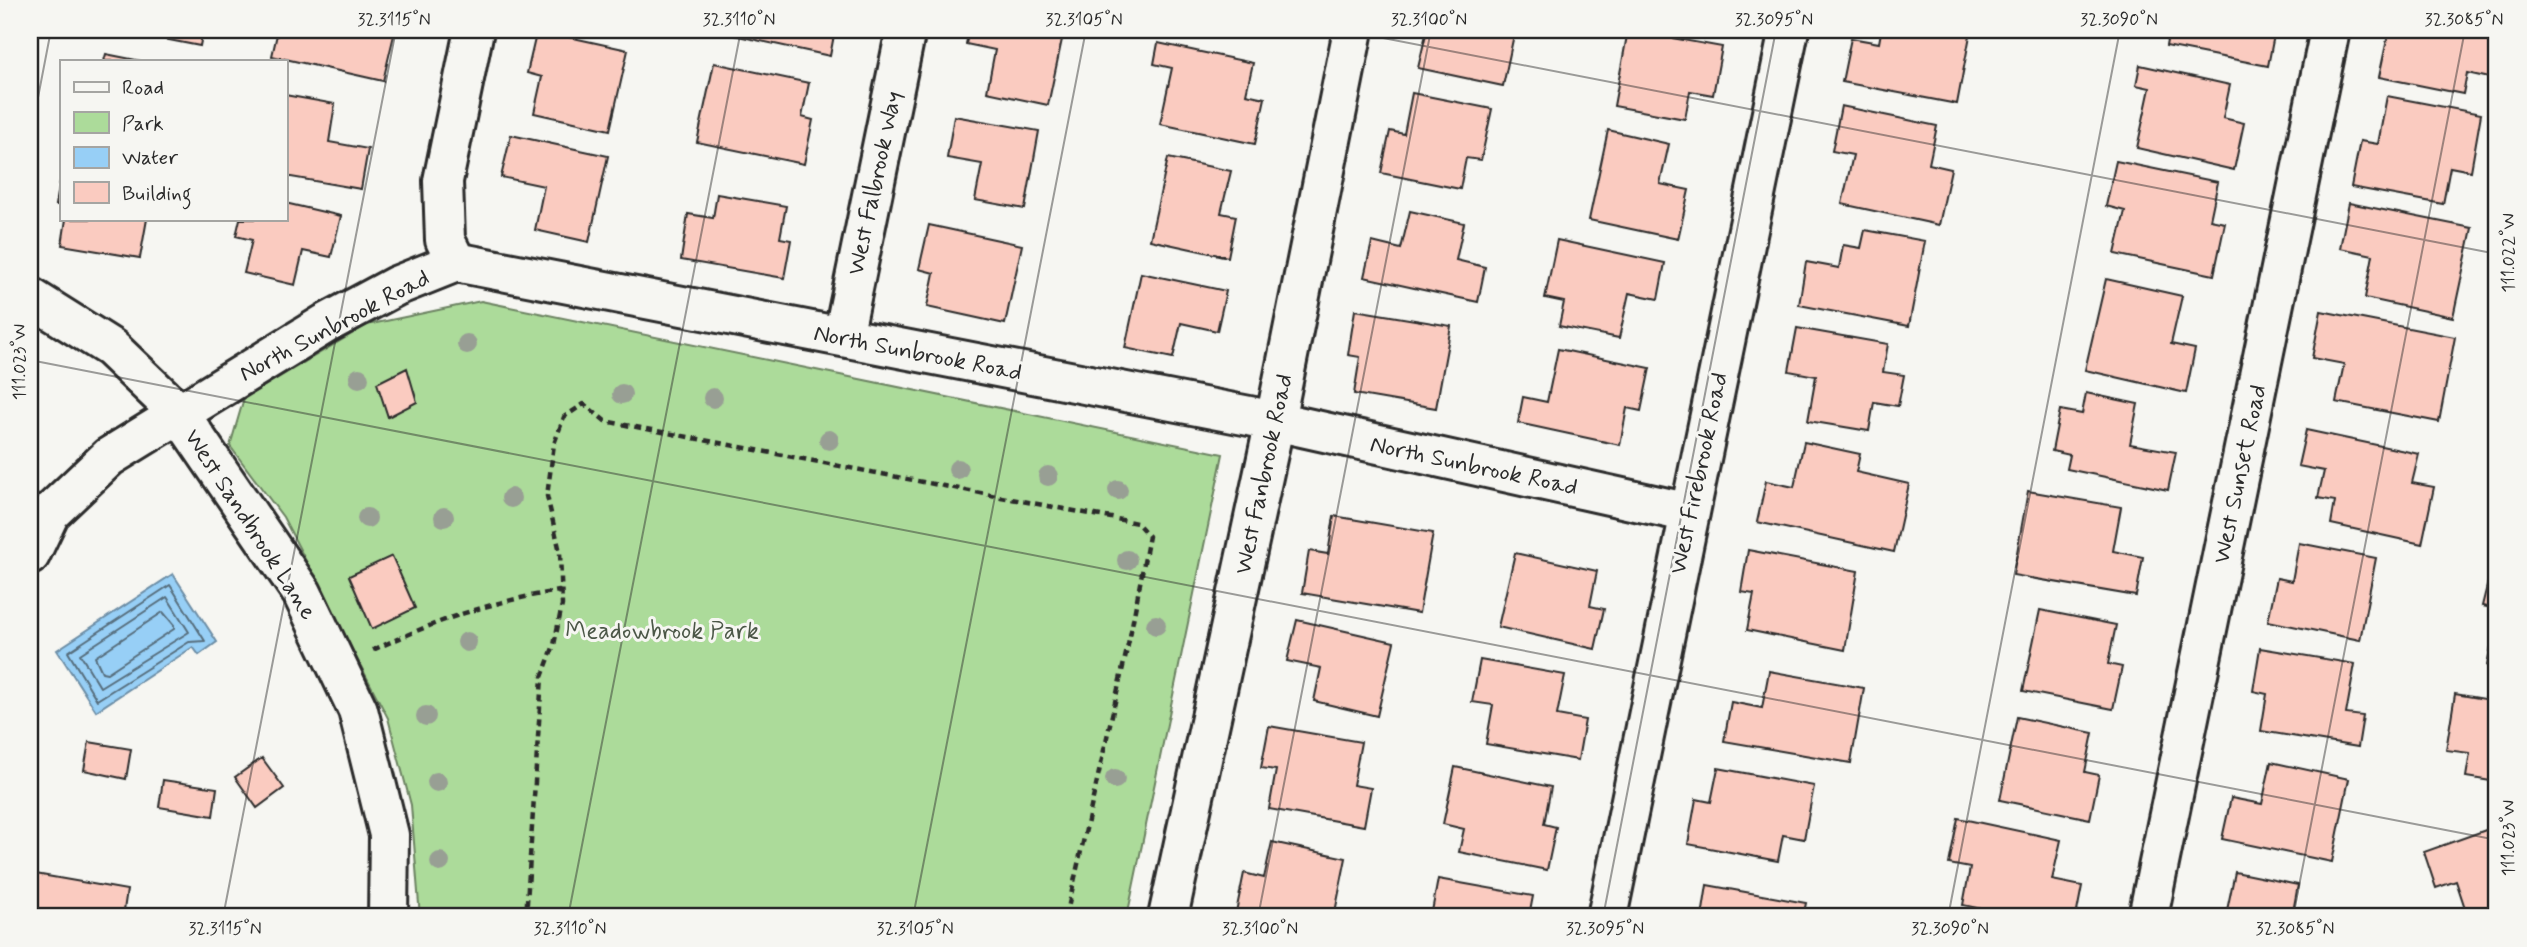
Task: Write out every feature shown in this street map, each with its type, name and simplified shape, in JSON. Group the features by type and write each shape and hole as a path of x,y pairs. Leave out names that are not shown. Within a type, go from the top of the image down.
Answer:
{"street":[{"path":"456,262 445,240 443,181 474,30"},
{"name":"West Falbrook Way","path":"843,337 906,30"},
{"name":"West Fanbrook Road","path":"1168,917 1275,421 1353,30"},
{"name":"West Firebrook Road","path":"1607,917 1789,30"},
{"name":"West Sunset Road","path":"2148,917 2330,30"},
{"name":"North Sunbrook Road","path":"30,555 50,513 109,457 325,324 396,286 456,262 1275,421 1690,513"},
{"name":"West Sandbrook Lane","path":"30,297 111,348 178,413 302,593 358,710 389,835 388,917"}],"path":[{"path":"526,917 542,677 554,645 562,605 560,552 547,496 554,444 564,418 584,404 606,421 1138,523 1149,536 1130,636 1066,917"},
{"path":"337,666 437,621 504,599 559,591 562,605"}],"green space":[{"name":"Meadowbrook Park","path":"481,301 1223,454 1127,917 420,917 411,805 388,718 283,517 230,446 244,398 367,325"}],"water":[{"path":"173,574 217,642 199,655 193,647 96,711 57,650"}],"building":[{"path":"118,30 203,30 200,46"},
{"path":"278,30 379,30 394,35 383,81 272,56"},
{"path":"537,30 628,50 610,130 534,113 542,77 527,73"},
{"path":"724,30 835,30 830,56 724,33"},
{"path":"969,30 1064,30 1048,105 987,92 995,50 966,44"},
{"path":"1238,30 1275,30 1274,36"},
{"path":"1412,30 1515,30 1503,86 1418,68 1426,34"},
{"path":"1628,30 1722,47 1713,95 1690,91 1685,119 1614,106"},
{"path":"1893,30 1971,30 1957,104 1842,82 1851,38 1879,43 1881,32 1892,34"},
{"path":"2169,30 2275,30 2268,66 2166,46"},
{"path":"2389,30 2410,34 2411,30 2497,30 2494,79 2467,73 2463,94 2379,77"},
{"path":"1158,43 1253,63 1246,94 1265,98 1255,144 1160,124 1172,68 1154,64"},
{"path":"106,54 136,60 104,60"},
{"path":"714,63 809,83 802,117 813,120 804,164 697,142"},
{"path":"2140,65 2230,85 2223,118 2244,123 2234,170 2137,148 2150,88 2136,85"},
{"path":"1412,93 1492,109 1481,160 1466,158 1460,189 1381,173 1390,131 1404,134"},
{"path":"287,95 335,104 329,142 368,149 361,189 287,176"},
{"path":"2387,96 2481,114 2471,171 2450,167 2443,204 2351,187 2360,141 2378,144"},
{"path":"1841,106 1937,126 1929,164 1951,169 1939,225 1842,204 1853,155 1832,151"},
{"path":"954,116 1039,131 1025,209 975,200 982,164 947,158"},
{"path":"1608,130 1669,144 1660,184 1689,190 1678,239 1589,220"},
{"path":"511,135 608,156 589,242 535,230 544,186 501,177"},
{"path":"1168,158 1231,171 1221,213 1236,216 1228,257 1150,240"},
{"path":"2116,161 2218,182 2210,220 2225,223 2214,275 2115,254 2125,211 2106,206"},
{"path":"60,181 60,205 56,205"},
{"path":"717,194 786,206 780,238 791,240 784,278 681,260 688,214 713,218"},
{"path":"287,203 341,216 331,257 303,251 295,285 244,273 252,240 236,236 240,220 287,220"},
{"path":"2349,203 2472,228 2453,317 2365,298 2373,255 2340,248"},
{"path":"1410,211 1464,223 1456,260 1485,267 1478,302 1364,277 1372,242 1401,249"},
{"path":"66,220 147,220 140,258 62,245"},
{"path":"929,225 1022,245 1005,324 927,307 934,273 919,269"},
{"path":"1865,230 1925,241 1909,326 1799,305 1806,262 1839,268 1843,245 1861,248"},
{"path":"1557,240 1665,263 1658,299 1629,293 1619,338 1559,326 1564,302 1545,298"},
{"path":"1141,273 1226,291 1217,331 1181,323 1173,358 1125,348"},
{"path":"2106,279 2182,296 2171,344 2195,349 2186,393 2085,370"},
{"path":"1355,310 1451,326 1436,408 1354,394 1360,357 1348,355"},
{"path":"2321,311 2455,337 2439,422 2336,402 2344,364 2312,358"},
{"path":"1797,328 1888,344 1883,372 1904,375 1898,406 1874,402 1869,431 1808,421 1816,376 1789,371"},
{"path":"1558,349 1650,368 1641,411 1627,408 1620,445 1518,423 1523,397 1547,402"},
{"path":"407,368 417,402 388,417 377,383"},
{"path":"2086,393 2138,404 2130,444 2176,452 2168,490 2067,469 2070,455 2052,451 2060,410 2082,414"},
{"path":"2306,430 2419,454 2412,483 2434,487 2422,544 2331,524 2335,501 2318,498 2324,471 2298,466"},
{"path":"1804,442 1860,454 1856,472 1909,484 1894,552 1757,522 1766,481 1794,487"},
{"path":"2028,491 2121,507 2113,551 2143,557 2136,596 2013,575"},
{"path":"1334,516 1433,533 1419,613 1302,593 1309,551 1328,554"},
{"path":"2299,543 2376,558 2360,640 2268,621 2277,578 2292,581"},
{"path":"1748,550 1858,571 1845,650 1747,630 1754,594 1741,592"},
{"path":"1515,553 1597,571 1590,606 1604,609 1595,649 1498,627"},
{"path":"392,556 415,608 372,629 349,576"},
{"path":"2488,582 2497,584 2497,609 2482,606"},
{"path":"2040,610 2116,625 2108,664 2122,667 2113,709 2023,691"},
{"path":"2497,617 2497,668 2487,666"},
{"path":"1297,620 1394,642 1377,716 1314,701 1321,668 1287,661"},
{"path":"2260,648 2355,664 2346,714 2363,716 2358,747 2261,731 2267,694 2253,691"},
{"path":"1480,660 1565,675 1557,715 1585,720 1578,760 1486,744 1493,705 1472,702"},
{"path":"1769,671 1864,688 1851,763 1724,741 1731,702 1762,708"},
{"path":"2455,694 2497,701 2497,782 2466,777 2470,753 2446,750"},
{"path":"2017,717 2093,733 2085,772 2099,775 2090,819 2000,800"},
{"path":"1269,726 1361,742 1353,785 1371,788 1364,826 1269,809 1276,770 1261,768"},
{"path":"89,742 131,749 126,779 84,770"},
{"path":"262,758 284,788 257,808 235,777"},
{"path":"2271,762 2349,779 2332,862 2222,839 2231,798 2262,804"},
{"path":"1455,767 1551,787 1544,824 1556,827 1547,870 1459,852 1464,829 1443,824"},
{"path":"1718,768 1814,786 1804,839 1783,835 1778,861 1688,844 1696,799 1711,802"},
{"path":"163,780 217,788 213,816 159,807"},
{"path":"1958,818 2061,840 2052,880 2082,886 2076,917 2019,917 1963,905 1970,868 1949,864"},
{"path":"2497,826 2497,909 2468,917 2456,881 2436,888 2424,852"},
{"path":"1272,842 1346,858 1334,917 1235,917 1244,873 1264,878"},
{"path":"2235,872 2298,885 2292,917 2211,917 2212,912 2226,915"},
{"path":"30,873 127,890 123,917 30,917"},
{"path":"1438,879 1533,896 1529,917 1431,917"},
{"path":"1707,885 1806,903 1803,917 1702,917"}]}
